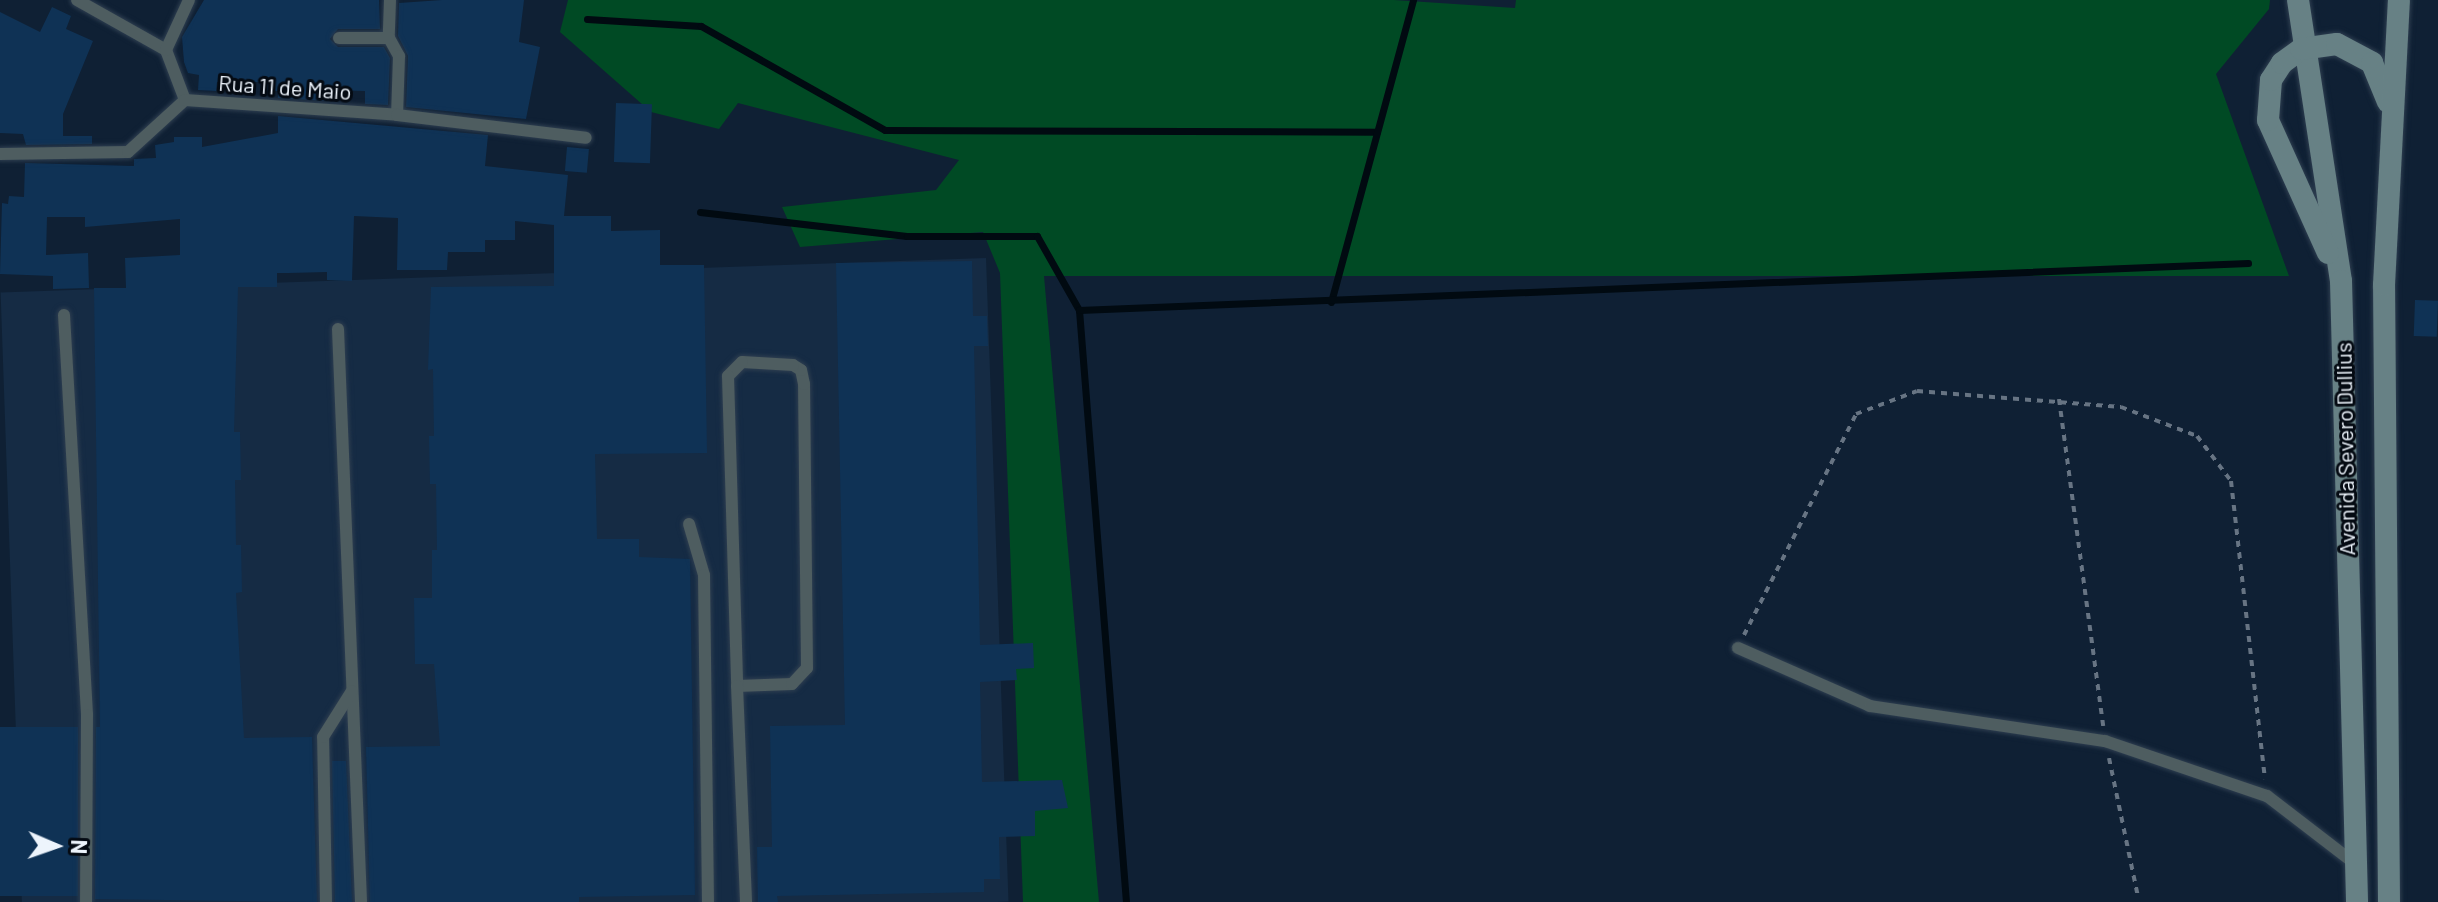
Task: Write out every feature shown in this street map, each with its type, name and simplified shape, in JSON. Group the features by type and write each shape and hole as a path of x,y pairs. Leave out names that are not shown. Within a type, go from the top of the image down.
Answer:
{"main road":[{"name":"Avenida Severo Dullius","path":"2298,0 2301,49 2341,281 2357,902"},
{"name":"Avenida Severo Dullius","path":"2389,902 2384,285 2399,0"},
{"path":"2341,281 2268,120 2271,80 2282,63 2301,49 2337,44 2372,63 2388,99 2390,151"}],"lane":[{"path":"0,154 128,152 185,100 166,50 77,0"},
{"path":"166,50 189,0"},
{"path":"390,0 389,38 399,56 397,115"},
{"path":"339,38 389,38"},
{"name":"Rua 11 de Maio","path":"185,100 397,115 586,138"},
{"path":"64,315 87,715 86,902"},
{"path":"338,329 361,902"},
{"path":"737,686 792,684 807,668 804,384 801,370 793,365 742,362 728,376 737,686 746,902"},
{"path":"689,524 704,575 708,902"},
{"path":"1738,648 1870,706 2105,741 2267,796 2357,865"},
{"path":"326,902 323,737 352,691"}],"path":[{"path":"1738,648 1856,414 1917,391 2059,399 2121,407 2197,436 2231,481 2267,796"},
{"path":"2059,399 2105,741 2138,897"}],"shaded area":[{"path":"986,258 1008,902 22,902 1,292"}],"green space":[{"path":"568,0 1394,0 1515,8 1516,0 2270,0 2269,9 2216,74 2289,276 1044,276 1099,902 1023,902 1000,273 983,232 800,247 782,207 936,190 959,160 738,103 719,129 651,112 560,32"}],"building":[{"path":"204,0 379,0 380,29 338,29 330,39 338,47 384,47 390,58 388,105 365,104 365,91 328,90 328,101 278,98 278,91 261,90 261,82 217,82 216,91 198,90 199,75 188,73 184,62 182,37"},
{"path":"524,0 519,42 540,47 526,119 406,107 408,56 398,36 399,3"},
{"path":"52,7 71,16 66,29 93,41 63,114 63,136 92,136 92,144 26,145 23,134 0,133 0,12 40,32"},
{"path":"616,103 652,104 650,163 614,162"},
{"path":"278,116 488,135 485,166 568,175 564,216 611,216 611,231 660,230 660,265 704,265 707,453 595,454 597,539 639,539 639,557 690,559 695,895 579,897 579,902 370,902 366,747 440,746 434,664 415,664 414,598 432,598 432,550 437,550 436,484 430,484 429,436 434,436 433,369 428,370 431,287 554,286 554,225 515,221 515,240 485,240 485,252 448,252 447,270 397,270 398,218 354,216 352,281 327,280 327,272 277,273 277,287 238,287 234,432 240,432 241,480 235,480 236,545 241,545 242,592 236,593 244,738 312,737 317,902 95,899 96,727 100,727 94,288 126,288 125,258 180,255 180,219 85,227 85,217 47,217 46,255 88,253 89,288 53,289 53,276 0,274 2,203 8,204 9,196 24,197 25,163 134,166 134,159 156,158 155,145 174,142 174,137 202,137 202,147 278,133"},
{"path":"567,147 589,149 587,173 565,171"},
{"path":"972,261 973,316 987,316 988,346 974,346 980,645 1033,643 1034,668 1016,669 1017,680 980,682 982,782 1062,780 1068,808 1035,811 1035,836 999,837 1000,879 984,879 984,892 777,896 778,902 758,902 757,847 772,847 770,726 845,725 836,263"},
{"path":"2415,300 2438,301 2437,337 2414,336"},
{"path":"0,727 78,727 78,896 0,896"},
{"path":"332,761 346,761 352,902 335,902"}],"waterway":[{"path":"1331,302 1413,0"},
{"path":"587,19 701,26 885,130 1377,132"},
{"path":"700,212 907,236 1037,236 1079,310"},
{"path":"1126,902 1079,310 2248,263"}]}
